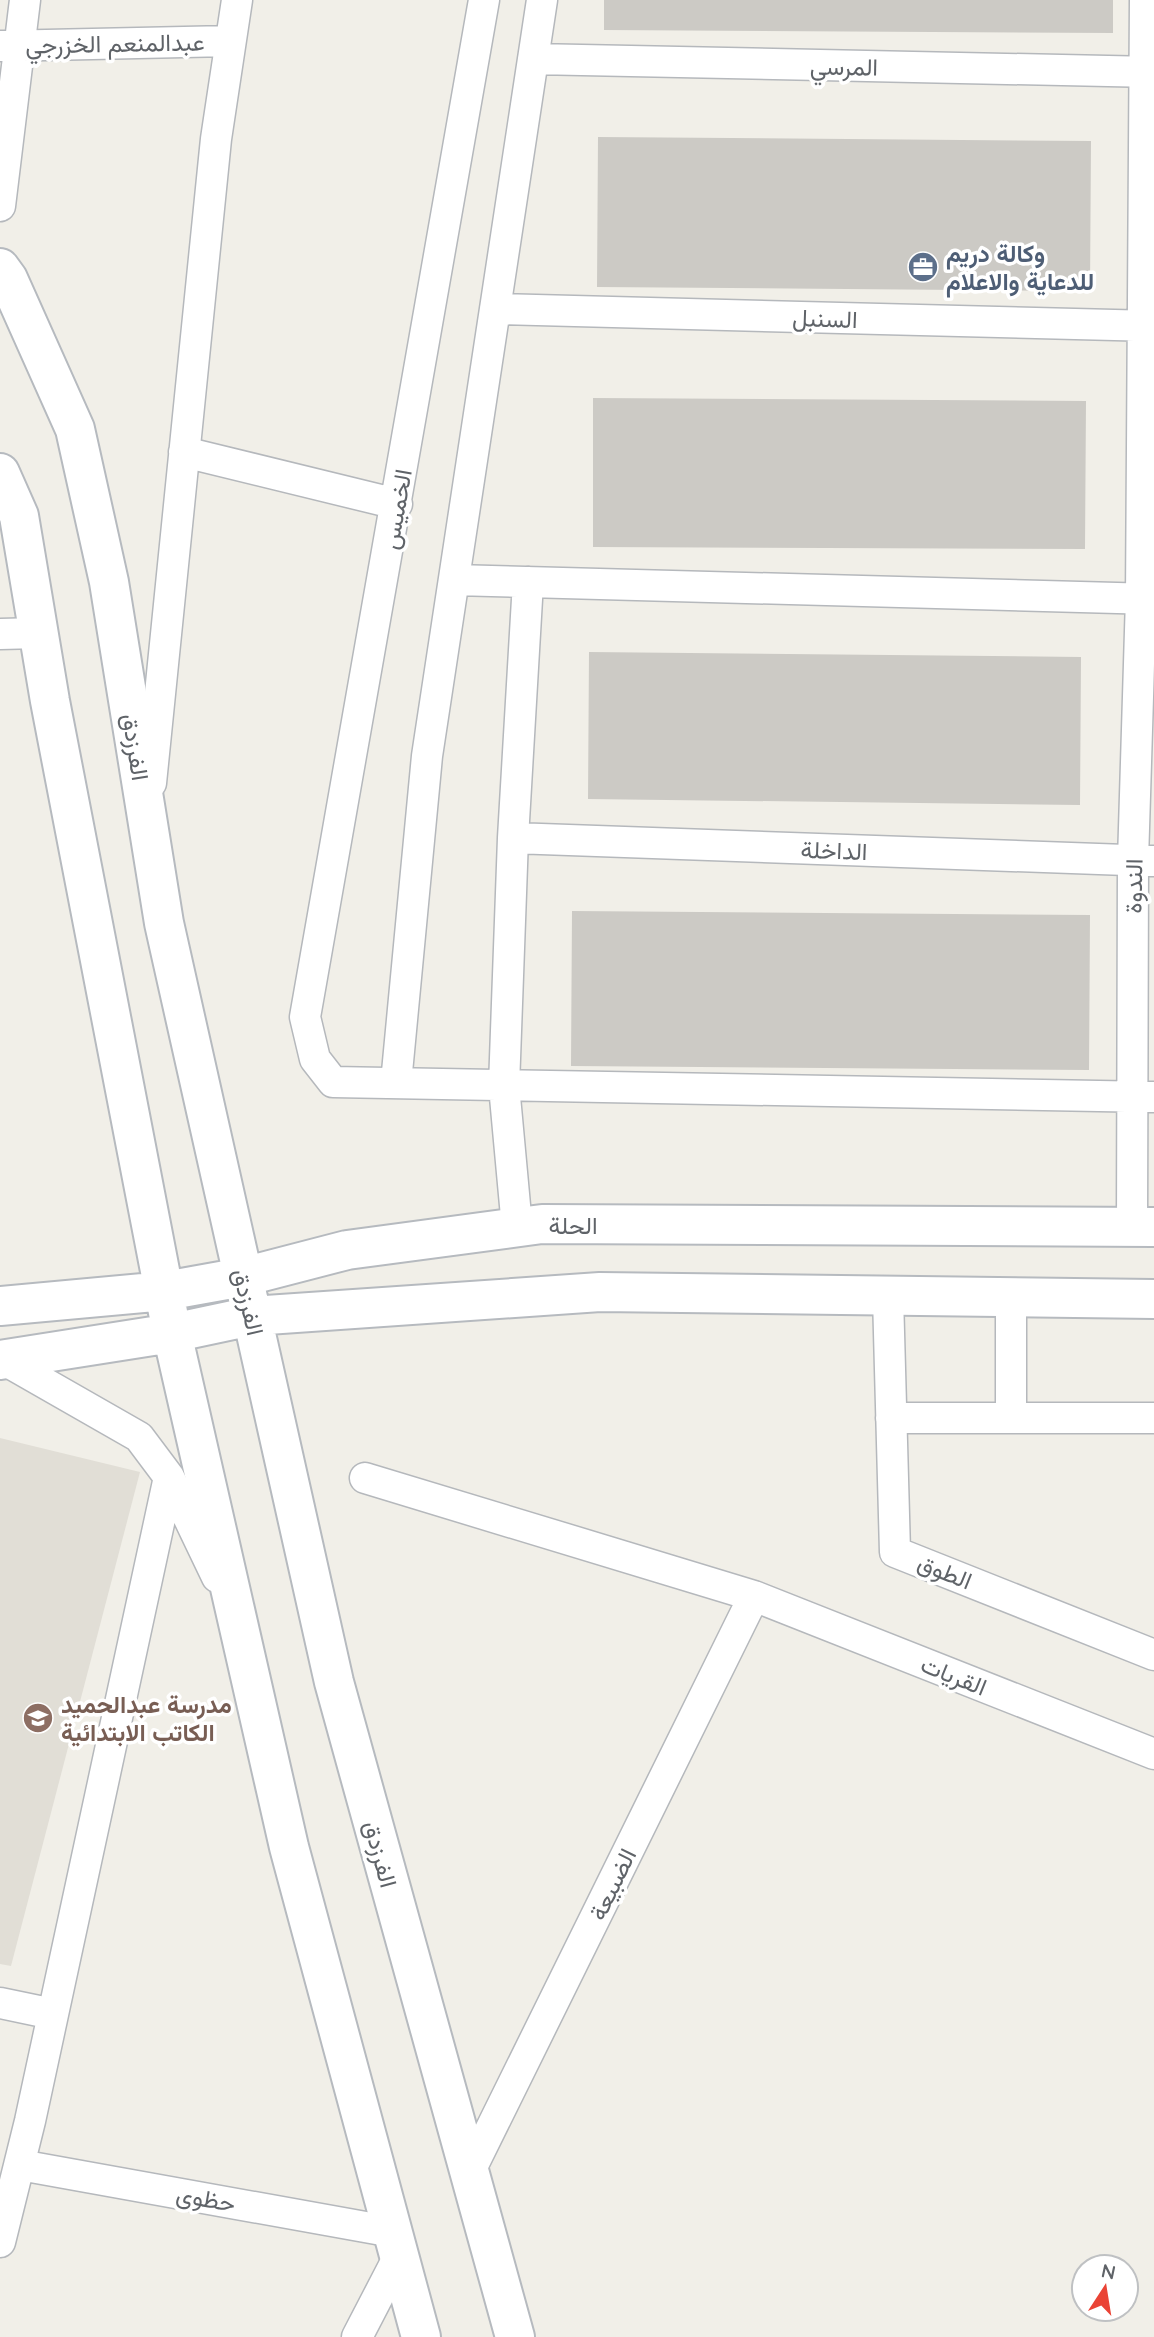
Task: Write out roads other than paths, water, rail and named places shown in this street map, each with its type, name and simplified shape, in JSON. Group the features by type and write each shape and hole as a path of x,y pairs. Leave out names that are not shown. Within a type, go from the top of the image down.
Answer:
{"main road":[{"name":"الفرزدق","path":"0,268 8,279 75,429 109,582 164,923 334,1682 515,2337"},
{"path":"0,473 19,516 172,1333 289,1847 421,2337"},
{"name":"الحلة","path":"0,1306 165,1291 243,1277 347,1250 542,1224 1143,1227"},
{"path":"3,1360 172,1333 252,1316 600,1292 1154,1299"}],"street":[{"path":"0,206 10,45 25,0"},
{"path":"147,818 216,139 237,0"},
{"name":"الخميس","path":"396,1083 333,1082 314,1059 305,1017 484,0"},
{"path":"542,0 427,756 396,1083 1143,1096"},
{"name":"الندوة","path":"1143,1227 1150,72 1145,0"},
{"name":"عبدالمنعم الخزرجي","path":"10,45 230,41"},
{"name":"المرسي","path":"533,59 1150,72"},
{"name":"السنبل","path":"495,309 1149,326"},
{"path":"184,452 397,503"},
{"path":"454,580 1147,599"},
{"path":"517,1227 504,1086 513,838 528,582"},
{"path":"0,634 39,633"},
{"name":"الداخلة","path":"513,838 1144,861"},
{"name":"الطوق","path":"888,1296 895,1552 1154,1655"},
{"path":"1011,1297 1011,1418"},
{"path":"3,1360 139,1437 169,1477 237,1618"},
{"path":"891,1418 1154,1418"},
{"path":"0,2242 20,2165 169,1477"},
{"name":"القريات","path":"365,1478 754,1596 1154,1754"},
{"name":"الضبيعة","path":"469,2173 754,1596"},
{"path":"0,2003 53,2014"},
{"name":"حظوى","path":"20,2165 396,2244"},
{"path":"357,2337 396,2244"}],"place":[{"name":"وكالة دريم للدعاية والاعلام","path":"923,267"},
{"name":"مدرسة عبدالحميد الكاتب الابتدائية","path":"38,1718"}]}
